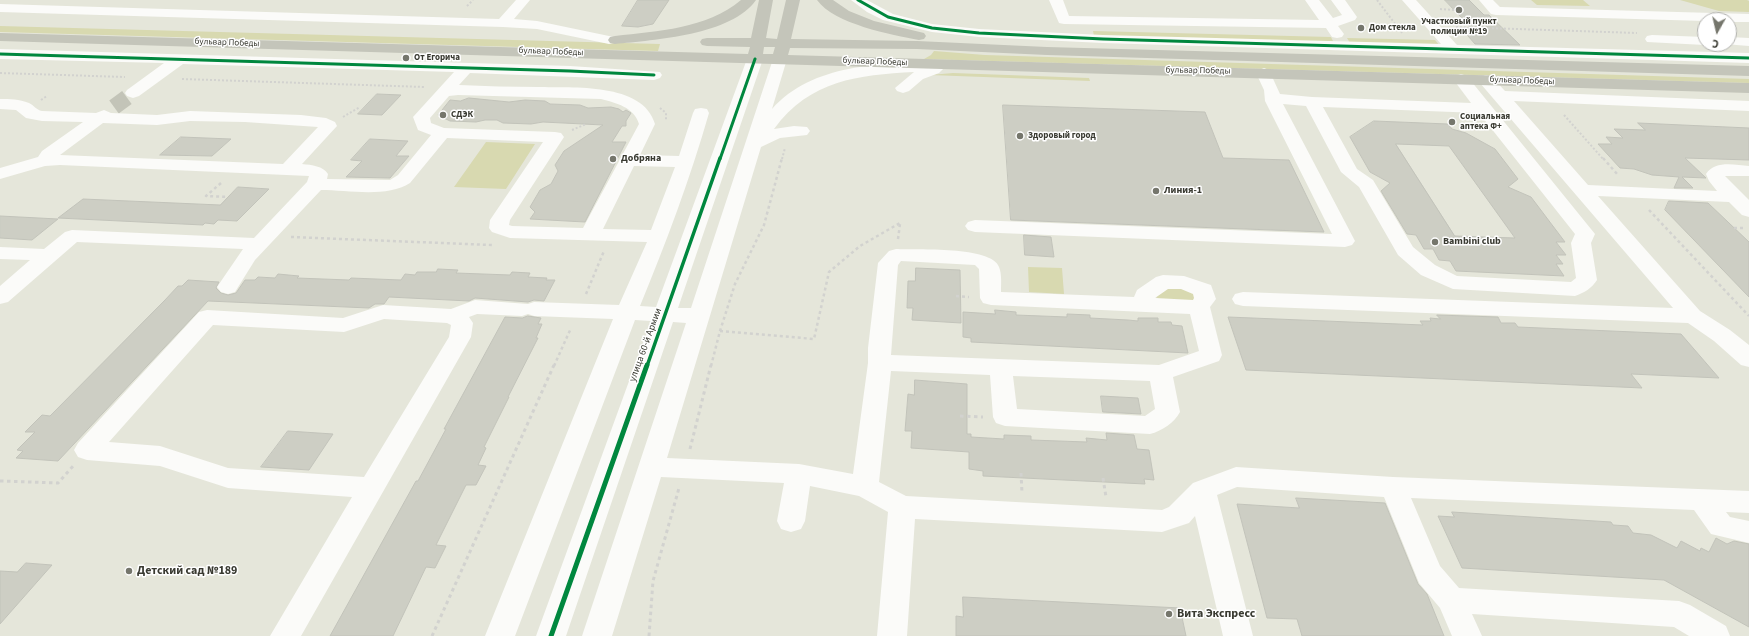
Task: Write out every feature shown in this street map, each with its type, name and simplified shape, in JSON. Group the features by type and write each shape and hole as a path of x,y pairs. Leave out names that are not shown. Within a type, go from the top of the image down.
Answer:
{"main road":[{"path":"612,40 660,34 713,22 736,11 749,0"},
{"name":"улица 60-й Армии","path":"756,51 766,0"},
{"path":"782,51 793,0"},
{"path":"824,0 836,9 850,16 892,30 965,43 1047,51"},
{"path":"0,24 176,28"},
{"path":"979,33 1172,54"},
{"name":"бульвар Победы","path":"482,36 612,40 756,51"},
{"name":"бульвар Победы","path":"0,37 756,51 917,45 1047,51 1749,71"},
{"name":"бульвар Победы","path":"782,51 964,64 1749,88"}],"street":[{"path":"3,9 23,0"},
{"path":"503,23 523,0"},
{"path":"858,0 888,17 932,28 979,33 1103,39 1452,48 1749,58"},
{"path":"1056,0 1064,20 1307,22 1350,17 1338,0"},
{"path":"1307,22 1312,0"},
{"path":"1409,0 1452,48"},
{"path":"1486,0 1496,11 1749,18"},
{"path":"313,16 327,4"},
{"path":"3,9 313,16 503,23 537,25 612,40"},
{"path":"1307,22 1345,46 1354,59"},
{"path":"1438,33 1455,30"},
{"path":"1610,33 1697,40"},
{"path":"1737,42 1749,42"},
{"name":"улица 60-й Армии","path":"550,636 665,315 756,51"},
{"path":"597,636 700,316 782,51"},
{"path":"0,54 570,71 654,75"},
{"path":"133,93 179,60"},
{"path":"753,145 790,100 802,92 823,82 851,74 964,64"},
{"path":"903,88 925,72 964,64"},
{"path":"466,68 421,117 424,126 442,133 554,137 500,220 499,228 510,232 593,242 659,236"},
{"path":"556,92 570,71"},
{"path":"975,226 1345,241 1273,101 1274,98 1272,90 1264,73"},
{"path":"1312,102 1350,172 1366,184 1404,251 1428,270 1453,282 1575,289 1587,280 1581,243 1585,234 1482,108 1461,79"},
{"path":"1486,80 1692,316 1716,329 1736,345 1749,359"},
{"path":"446,90 602,94 620,100 641,110 646,116 647,124 629,160 593,242"},
{"path":"1500,96 1749,106"},
{"path":"1274,98 1312,102 1482,108"},
{"path":"0,104 20,104 28,108 32,114 42,116 157,120 190,116 301,120 320,122 329,126 288,169"},
{"path":"44,161 48,155 114,107"},
{"path":"500,636 626,314 659,236 686,162 701,112"},
{"path":"753,145 764,137 775,133 794,131"},
{"path":"316,184 386,186 396,184 404,179 442,133"},
{"path":"0,174 44,161 60,160 310,170 319,174 316,184 247,257 225,290 212,305 207,317 87,450 160,456 228,478 372,488"},
{"path":"629,160 686,162"},
{"path":"1749,171 1722,170 1715,174 1718,181 1749,211"},
{"path":"1582,190 1734,197"},
{"path":"0,297 72,236 263,240"},
{"path":"0,254 49,255"},
{"path":"865,487 880,363 880,348 888,264 896,255 970,258 982,261 989,267 991,298 1143,303 1199,307 1203,318 1211,355 1160,373 880,363"},
{"path":"1243,299 1692,316"},
{"path":"207,317 344,325 383,312 453,316 475,307 700,316"},
{"path":"285,636 460,337 462,324 453,316"},
{"path":"1001,368 1005,417 1150,425 1168,412 1160,373"},
{"path":"651,467 799,474 865,487 902,507 1162,521 1179,515 1202,490 1236,477 1393,487 1749,502"},
{"path":"790,521 799,474"},
{"path":"1393,487 1429,574 1451,600 1467,636"},
{"path":"1202,490 1238,636"},
{"path":"1701,500 1721,526 1749,532"},
{"path":"892,636 902,507"},
{"path":"1451,600 1679,614 1715,636"}],"path":[{"path":"1377,0 1406,38"},
{"path":"1435,5 1445,15"},
{"path":"1440,10 1454,10"},
{"path":"1484,25 1488,28"},
{"path":"1555,27 1561,33"},
{"path":"1455,30 1488,28 1638,33"},
{"path":"1526,29 1530,32"},
{"path":"0,73 446,90"},
{"path":"649,636 653,581 685,468 720,331 735,284 764,225 787,142 794,131"},
{"path":"228,197 206,196 237,167"},
{"path":"720,331 814,339 829,272 860,246 900,223"},
{"path":"263,240 494,245"},
{"path":"593,242 604,250"},
{"path":"0,481 58,482"}],"green space":[{"path":"1531,0 1583,0 1590,6 1537,5"},
{"path":"1680,0 1747,0 1749,1 1749,12 1719,11"},
{"path":"0,26 660,44 658,51 0,32"},
{"path":"1093,31 1331,37 1334,43 1094,36"},
{"path":"1347,38 1435,40 1440,46 1350,43"},
{"path":"934,51 985,55 1749,79 1749,83 924,59 931,55"},
{"path":"953,73 1089,78 1090,81 930,75"},
{"path":"486,142 535,144 506,189 454,187"},
{"path":"1028,267 1062,268 1064,294 1029,292"},
{"path":"1168,286 1181,287 1196,293 1199,299 1176,303 1164,301 1154,296"}],"building":[{"path":"638,0 669,0 653,24 638,27 622,26"},
{"path":"1445,0 1469,0 1484,15 1489,15 1520,45 1475,44 1461,28 1471,28"},
{"path":"377,94 401,95 382,115 358,114"},
{"path":"469,98 509,102 525,100 545,101 550,104 580,105 588,108 611,107 619,109 623,112 626,110 631,113 626,121 626,126 622,126 612,142 626,142 585,222 530,219 535,212 530,207 540,190 551,184 558,171 555,165 564,151 603,125 543,122 531,124 503,123 497,120 476,122 450,121 438,115 450,100 460,101"},
{"name":"Линия-1","path":"1003,105 1205,112 1223,158 1289,160 1324,232 1011,220"},
{"path":"1374,121 1448,124 1452,129 1466,133 1495,149 1518,179 1508,187 1531,197 1565,242 1556,242 1566,255 1556,255 1563,264 1556,264 1564,276 1456,271 1450,261 1439,260 1433,249 1424,249 1416,235 1407,234 1381,191 1390,183 1370,172 1350,137","holes":["1396,144 1449,146 1515,238 1455,236"]},
{"path":"1638,123 1749,128 1749,160 1685,158 1706,178 1682,177 1693,188 1674,188 1679,177 1652,175 1634,169 1620,168 1598,144 1612,144 1606,137 1623,138 1614,129 1645,130"},
{"path":"181,137 231,139 212,156 160,155"},
{"path":"370,139 408,141 396,156 409,156 390,178 346,177 362,161 351,160"},
{"path":"238,187 269,189 237,221 218,220 214,224 205,223 203,225 58,218 83,199 220,205"},
{"path":"1669,201 1708,203 1749,242 1749,297 1665,210"},
{"path":"0,216 58,219 32,240 0,238"},
{"path":"1024,235 1051,237 1054,257 1025,255"},
{"path":"916,268 960,270 961,323 912,320 913,308 907,308 908,281 915,281"},
{"path":"438,269 458,270 456,273 510,275 512,272 530,273 528,277 555,280 544,301 534,300 528,302 475,298 469,301 389,297 384,304 375,304 369,308 208,301 58,461 16,458 23,451 17,450 35,432 25,432 42,415 50,416 178,286 182,286 188,280 219,282 216,288 221,293 228,295 236,293 245,280 255,280 258,277 275,278 278,274 299,276 297,278 401,280 405,274 415,275 417,272 436,272"},
{"path":"995,310 1016,312 1016,315 1067,317 1067,314 1090,315 1090,318 1138,321 1138,318 1158,318 1158,322 1171,322 1172,325 1182,326 1188,353 971,342 971,338 963,337 963,312 995,314"},
{"path":"1437,315 1498,317 1501,323 1515,323 1518,327 1681,334 1719,378 1631,374 1642,388 1246,370 1228,317 1423,325 1420,321 1431,321 1430,318 1440,319"},
{"path":"528,316 541,318 538,324 542,324 536,338 538,338 484,447 486,448 478,465 486,466 476,485 466,485 436,545 446,546 435,568 426,567 393,636 330,636 416,481 418,481 446,429 444,429 505,317 522,318"},
{"path":"915,380 967,384 967,434 971,434 971,437 1004,439 1004,435 1031,436 1031,440 1087,442 1086,438 1107,440 1106,433 1134,435 1137,449 1149,450 1154,480 1144,479 1145,484 983,476 983,471 969,469 969,452 911,448 912,431 905,431 908,394 914,395"},
{"path":"1101,396 1138,398 1141,414 1103,412"},
{"path":"288,431 333,434 309,470 261,467"},
{"path":"1296,498 1385,503 1418,584 1427,594 1444,636 1302,636 1297,619 1267,618 1237,504 1299,508"},
{"path":"1452,512 1611,522 1613,525 1628,526 1633,533 1651,535 1677,548 1681,541 1700,551 1701,548 1709,552 1716,538 1727,544 1734,541 1749,544 1749,627 1664,580 1462,568 1438,516 1454,517"},
{"path":"26,563 52,565 0,624 0,571 17,572"},
{"path":"963,597 1180,608 1186,636 956,636 956,616 963,617"}],"tunnel":[{"path":"114,107 133,93"}],"cycle path":[{"path":"858,0 888,17 932,28 979,33 1103,39 1749,58"},
{"path":"0,54 570,71 654,75"},
{"path":"551,636 755,59"}],"place":[{"name":"Участковый пункт полиции №19","path":"1459,10"},
{"name":"Дом стекла","path":"1361,28"},
{"name":"От Егорича","path":"406,58"},
{"name":"СДЭК","path":"443,115"},
{"name":"Социальная аптека Ф+","path":"1452,122"},
{"name":"Здоровый город","path":"1020,136"},
{"name":"Добряна","path":"613,159"},
{"name":"Линия-1","path":"1156,191"},
{"name":"Bambini club","path":"1435,242"},
{"name":"Детский сад №189","path":"129,571"},
{"name":"Вита Экспресс","path":"1169,614"}]}
